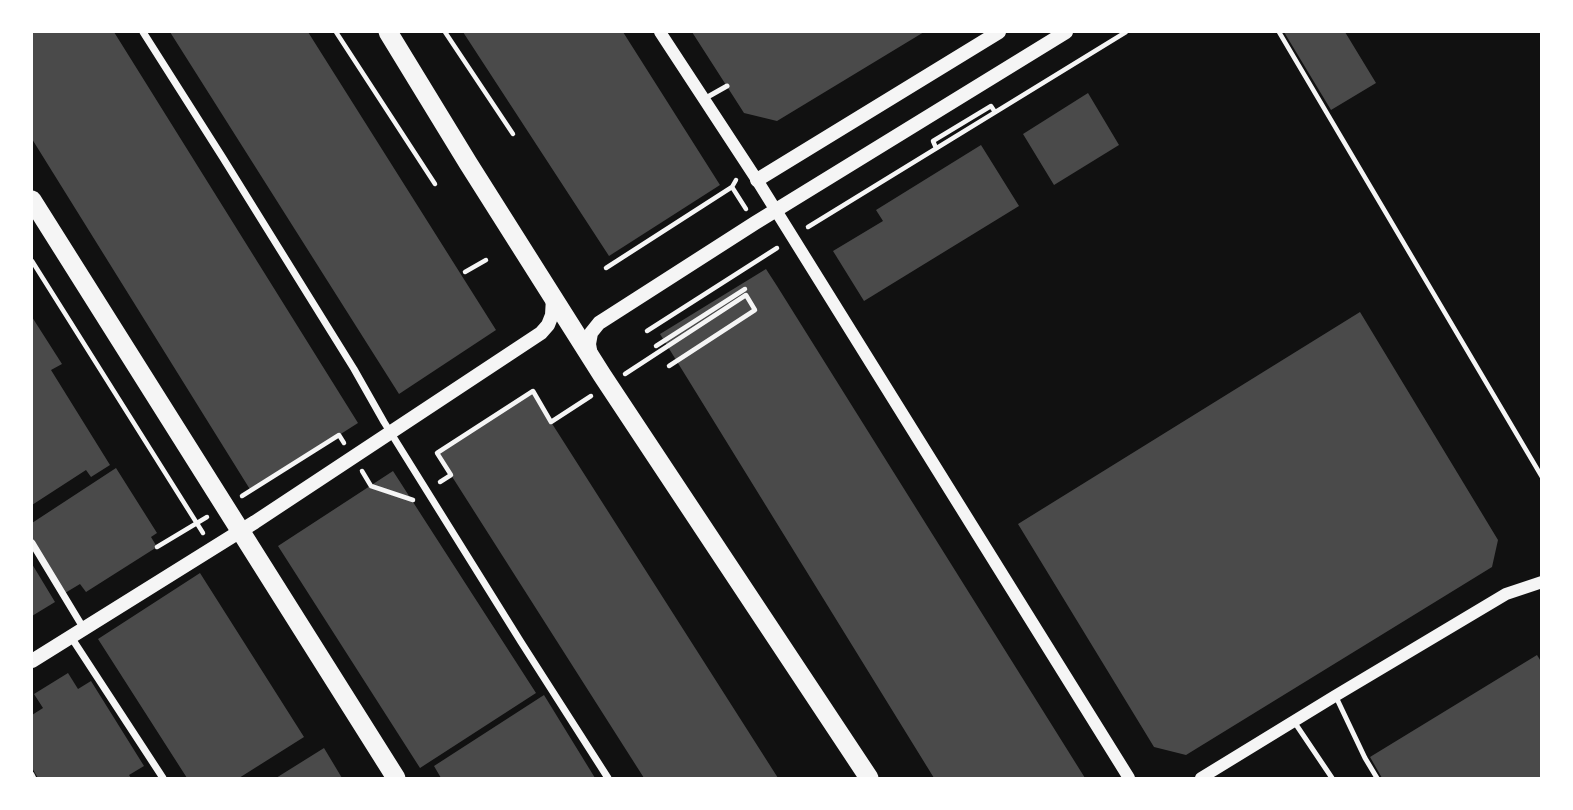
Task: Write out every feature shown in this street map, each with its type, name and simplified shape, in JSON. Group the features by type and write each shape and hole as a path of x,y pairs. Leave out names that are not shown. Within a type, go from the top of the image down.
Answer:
{"highway":[{"path":"388,32 590,356 869,779"},
{"path":"32,200 396,779"}],"main road":[{"path":"757,180 999,32"},
{"path":"590,356 592,333 599,323 775,210 1066,32"},
{"path":"32,661 240,531 541,333 552,315 553,298"}],"street":[{"path":"143,32 608,779"},
{"path":"660,32 757,180 1129,779"},
{"path":"32,543 77,632 163,779"},
{"path":"1201,779 1506,594 1542,582"}],"lane":[{"path":"704,99 727,86"},
{"path":"1335,696 1377,779"},
{"path":"1294,721 1332,779"}],"path":[{"path":"336,32 435,184"},
{"path":"445,32 513,134"},
{"path":"801,231 1126,32"},
{"path":"1279,32 1542,477"},
{"path":"647,331 772,251"},
{"path":"465,272 485,260"},
{"path":"32,261 212,549"},
{"path":"656,346 745,289"},
{"path":"621,376 746,295 755,310 669,366"},
{"path":"432,488 451,475 437,453 533,391 551,422 598,391"},
{"path":"239,498 339,435 346,445"},
{"path":"358,465 371,485 412,500 422,494"},
{"path":"157,547 215,512"}],"building":[{"path":"32,32 114,32 358,423 251,491 32,139"},
{"path":"170,32 308,32 496,330 399,394"},
{"path":"463,32 623,32 720,185 609,256"},
{"path":"692,32 924,32 777,121 744,113"},
{"path":"1284,32 1345,32 1376,83 1331,110"},
{"path":"1088,93 1119,145 1054,185 1023,134"},
{"path":"981,145 1019,206 864,301 833,251 883,221 876,210"},
{"path":"766,269 1085,778 934,778 660,334"},
{"path":"1360,312 1498,540 1492,567 1186,755 1154,747 1018,524"},
{"path":"32,317 62,364 51,370 110,465 91,477 86,470 32,505"},
{"path":"533,391 778,778 644,778 437,453"},
{"path":"116,468 157,533 151,537 157,547 86,592 80,584 65,593 32,541 32,523"},
{"path":"393,471 536,693 420,768 278,546"},
{"path":"32,564 55,602 32,616"},
{"path":"200,573 304,737 239,778 187,778 98,639"},
{"path":"1537,655 1542,663 1542,778 1382,778 1370,757"},
{"path":"68,673 78,689 91,681 144,766 129,775 131,778 38,778 32,768 32,715 43,708 34,694"},
{"path":"544,695 595,778 441,778 434,766"},
{"path":"324,748 342,778 276,778"}]}
